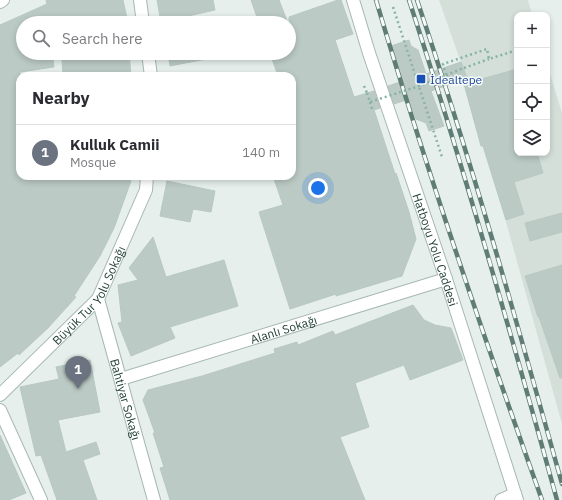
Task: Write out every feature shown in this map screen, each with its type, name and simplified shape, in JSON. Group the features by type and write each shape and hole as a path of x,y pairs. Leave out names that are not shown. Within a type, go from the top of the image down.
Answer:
{"street":[{"path":"140,0 142,16"},
{"name":"Hatboyu Yolu Caddesi","path":"353,0 371,60 446,279 516,497"},
{"path":"149,60 150,72"},
{"name":"Büyük Tur Yolu Sokağı","path":"0,395 98,299 146,190 147,180"},
{"name":"Alanlı Sokağı","path":"120,379 446,279"},
{"name":"Bahtiyar Sokağı","path":"98,299 154,500"},
{"path":"0,410 41,500"},
{"path":"500,500 516,497"}],"path":[{"path":"393,7 442,157"},
{"path":"446,75 443,64 487,49 489,59"},
{"path":"370,102 419,86 464,68 514,51"},
{"path":"366,93 373,111"}],"shaded area":[{"path":"439,0 528,0 531,12 514,12 514,156 550,156 550,74 562,113 562,424 465,74"}],"building":[{"path":"46,0 123,0 126,16 20,16 47,4"},
{"path":"157,0 213,0 215,10 188,16 160,16"},
{"path":"251,0 279,0 285,16 257,16"},
{"path":"341,0 353,34 335,40 354,97 374,91 380,108 374,110 409,212 416,239 402,276 336,296 336,294 290,309 259,212 283,205 274,180 296,180 296,72 277,72 272,60 296,60 296,16 292,16"},
{"path":"16,18 16,60 53,60 54,67 16,72 16,180 131,181 114,228 100,256 74,296 76,297 48,328 19,355 18,353 0,367 0,25"},
{"path":"409,40 411,46 418,50 426,74 461,62 467,78 431,91 444,126 429,131 426,123 416,119 409,99 394,104 388,86 403,81 391,46"},
{"path":"62,60 130,60 131,72 63,72"},
{"path":"169,60 201,60 170,66"},
{"path":"514,70 514,156 538,156 543,173 514,182 524,214 506,220 483,146 481,146 464,84"},
{"path":"167,181 215,191 211,212 193,209 190,222 160,216"},
{"path":"562,213 562,232 530,241 525,223"},
{"path":"153,237 166,277 224,260 238,306 170,327 175,338 131,356 118,323 122,322 118,285 138,280 129,268"},
{"path":"562,265 562,378 560,378 525,276"},
{"path":"413,305 424,320 435,325 451,328 463,360 410,380 404,365 355,383 369,427 340,437 365,500 170,500 160,468 164,467 153,433 155,433 143,400 148,390 202,376 275,353 274,349 297,342 298,345 333,331 335,335"},
{"path":"90,360 100,412 58,420 66,452 96,442 100,454 83,460 97,500 57,500 41,455 36,456 20,387 59,379 56,367"},
{"path":"0,435 26,493 9,500 0,500"}],"railway":[{"path":"376,0 456,251 542,500"},
{"path":"409,0 486,249 557,500"},
{"path":"417,0 493,241 562,484"}],"place":[{"name":"İdealtepe","path":"421,79"},
{"name":"Kulluk Camii","path":"78,389"}]}
